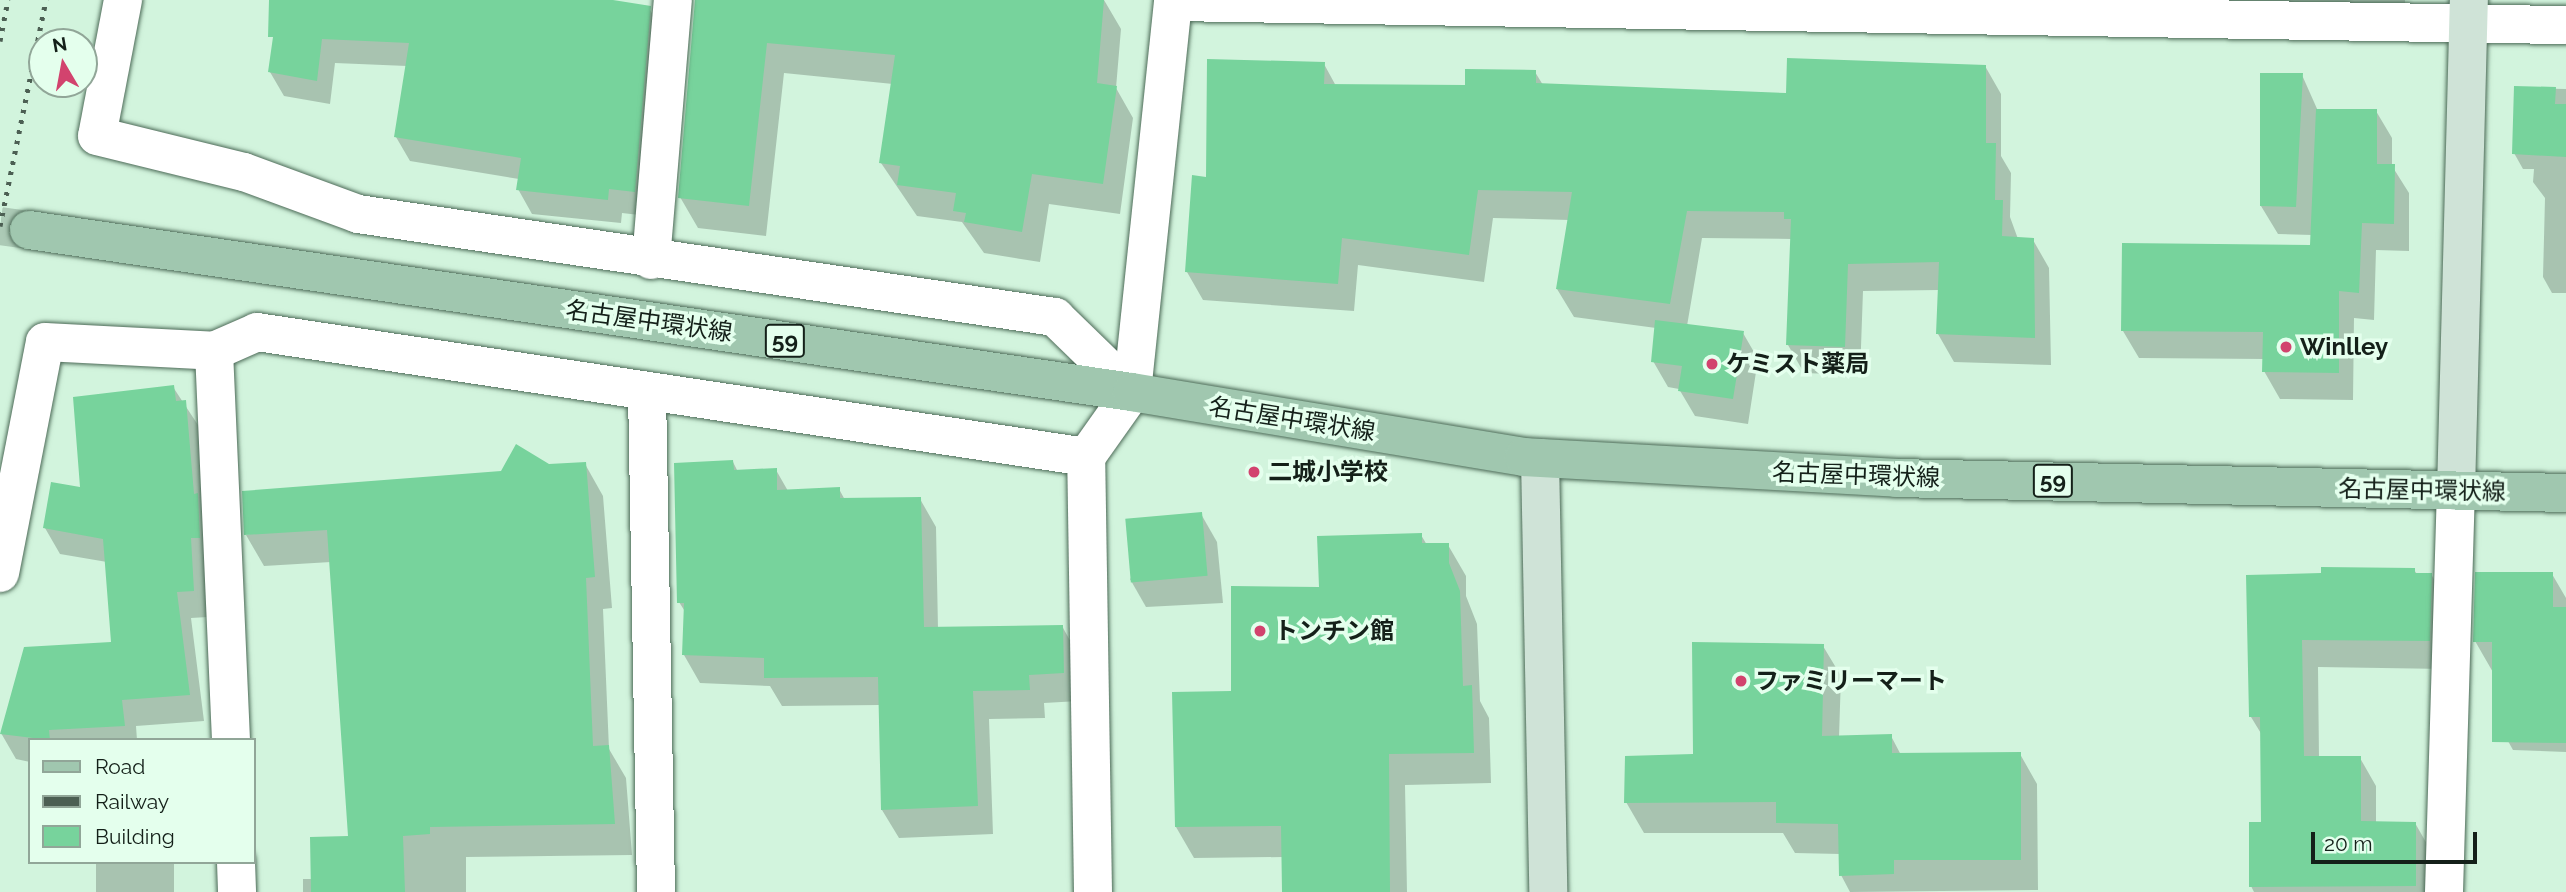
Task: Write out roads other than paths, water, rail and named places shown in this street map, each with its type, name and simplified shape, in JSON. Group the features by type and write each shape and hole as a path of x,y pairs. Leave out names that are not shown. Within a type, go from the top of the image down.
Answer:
{"main road":[{"name":"名古屋中環状線","path":"29,230 1132,392 1540,458 1896,478 2566,493"}],"street":[{"path":"123,0 97,136 244,172 358,214 651,260 1055,317 1132,392"},
{"path":"651,260 673,0"},
{"path":"1093,892 1086,457 1132,392 1173,1 2468,11 2566,24"},
{"path":"2444,892 2468,11"},
{"path":"0,573 45,342 214,351 257,332 1086,457"},
{"path":"214,351 231,738"},
{"path":"647,391 656,892"},
{"path":"1540,458 1548,892"},
{"path":"236,864 237,892"}],"tunnel":[{"path":"0,226 29,230"}],"railway":[{"path":"0,41 8,0"},
{"path":"0,226 46,0"}],"place":[{"name":"Winlley","path":"2286,347"},
{"name":"ケミスト薬局","path":"1712,364"},
{"name":"二城小学校","path":"1254,472"},
{"name":"トンチン館","path":"1260,631"},
{"name":"ファミリーマート","path":"1741,681"}]}
